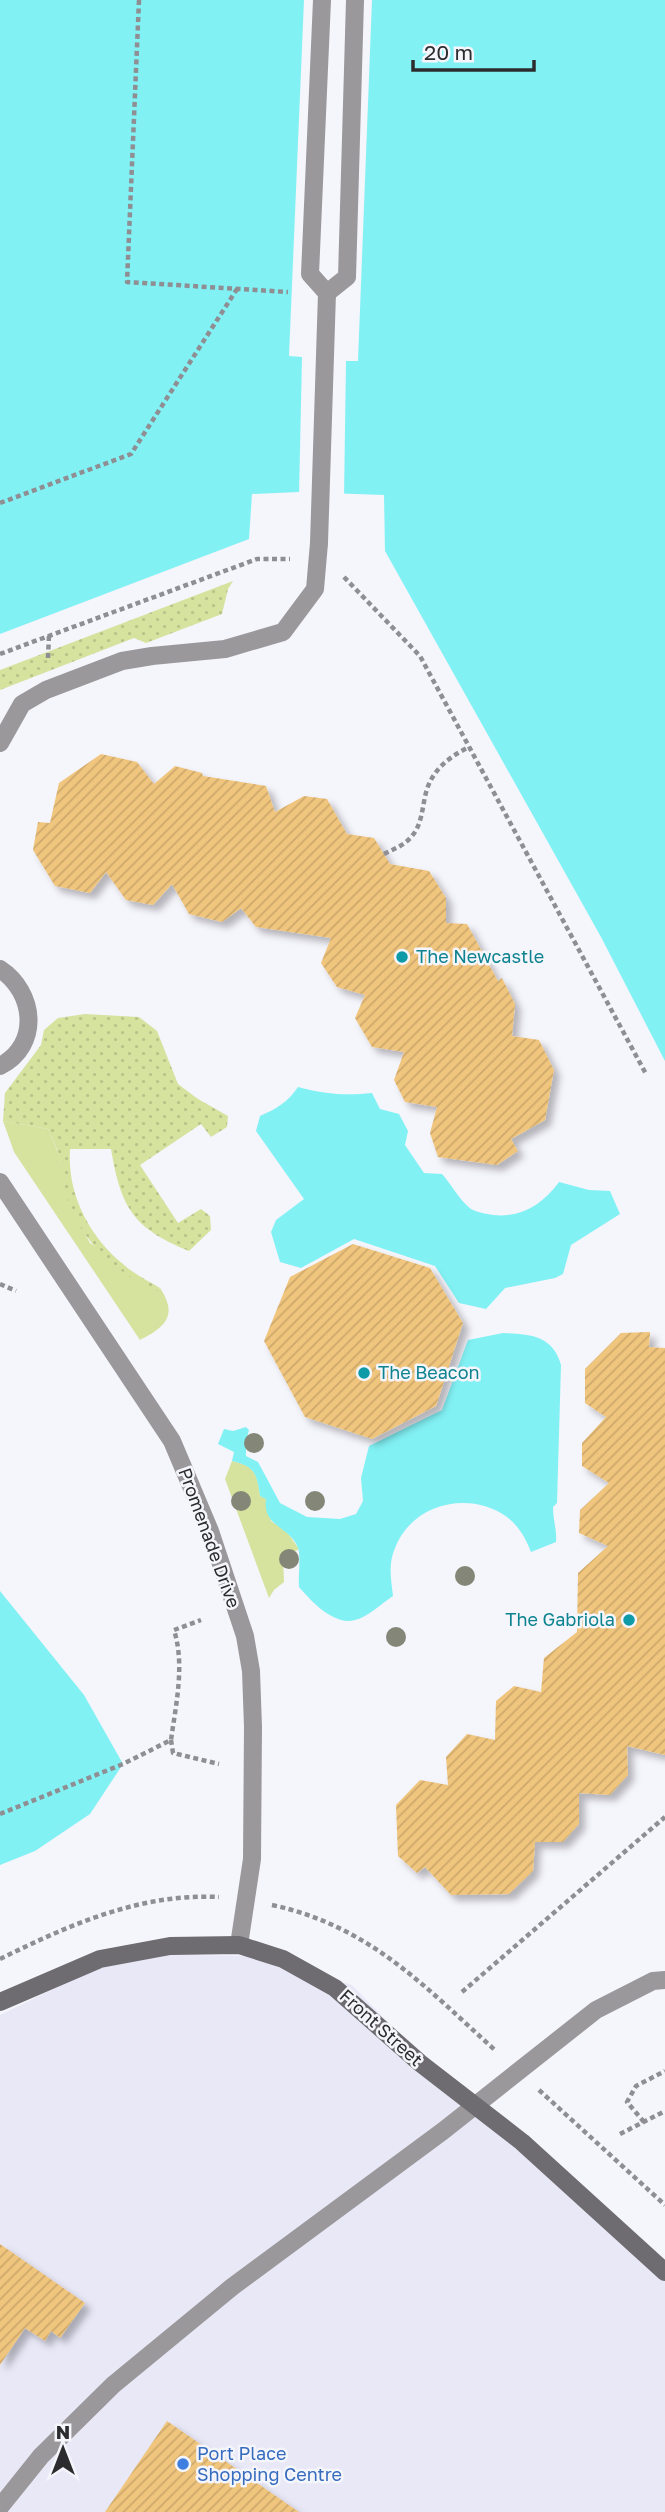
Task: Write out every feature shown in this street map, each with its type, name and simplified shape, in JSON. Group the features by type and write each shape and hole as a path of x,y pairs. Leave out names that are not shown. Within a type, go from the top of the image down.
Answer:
{"street":[{"path":"0,743 22,705 46,690 122,661 225,649 283,632 315,589 319,564 327,293 310,274 322,0"},
{"path":"327,293 347,277 355,0"},
{"path":"0,969 16,982 26,998 29,1016 27,1034 19,1050 0,1066"},
{"name":"Promenade Drive","path":"0,1182 172,1441 210,1531 245,1636 251,1671 253,1727 252,1859 239,1945"},
{"name":"Front Street","path":"0,2002 100,1959 170,1946 239,1945 283,1959 335,1988 420,2063 522,2142 665,2272"},
{"path":"0,2507 41,2456 113,2385 232,2287 475,2106 596,2010 661,1976"}],"path":[{"path":"139,0 127,282 292,292"},
{"path":"0,503 131,454 237,289"},
{"path":"0,654 257,559 300,559 319,564 347,578 420,656 646,1074"},
{"path":"384,854 407,842 413,835 418,828 427,789 433,777 444,763 469,747"},
{"path":"0,1284 16,1291"},
{"path":"201,1620 174,1630 180,1648 178,1692 170,1740 173,1753 219,1764"},
{"path":"0,1814 123,1764 170,1740"},
{"path":"462,1992 665,1817"},
{"path":"644,2122 627,2102 636,2086 665,2071"},
{"path":"638,2077 643,2082"},
{"path":"620,2134 665,2112"},
{"path":"565,2114 665,2205"}],"shaded area":[{"path":"126,1954 259,1956 352,1985 471,2109 665,2267 665,2512 0,2512 0,2015"}],"green space":[{"path":"233,581 228,589 222,614 146,643 134,638 0,690 0,670"},
{"path":"85,1014 139,1017 157,1031 178,1084 228,1116 227,1127 211,1137 201,1124 140,1165 178,1223 201,1209 210,1216 211,1230 189,1251 155,1234 133,1214 120,1187 111,1149 70,1149 76,1198 90,1227 111,1253 132,1271 160,1288 157,1291 140,1283 110,1262 86,1236 69,1204 63,1186 61,1162 48,1129 3,1121 5,1093 41,1045 44,1030 58,1018"},
{"path":"3,1121 48,1129 60,1157 64,1186 73,1212 90,1243 157,1290 160,1288 165,1297 168,1313 157,1330 140,1340 14,1152"},
{"path":"232,1461 246,1465 254,1472 260,1496 267,1499 271,1521 287,1532 299,1549 283,1559 284,1582 269,1598 225,1479"}],"water":[{"path":"0,0 665,0 665,1061 601,937 385,551 384,495 299,492 252,494 249,539 0,634"},
{"path":"298,1087 335,1094 372,1093 380,1109 399,1114 408,1131 405,1145 424,1173 442,1174 463,1202 476,1211 490,1215 522,1212 538,1203 559,1182 589,1190 610,1191 620,1214 571,1245 563,1274 505,1288 486,1309 459,1303 435,1266 354,1239 301,1268 280,1262 271,1232 276,1220 304,1199 256,1131 260,1116 281,1104"},
{"path":"503,1333 539,1338 552,1347 561,1365 557,1503 553,1507 556,1542 531,1552 515,1524 507,1517 476,1504 460,1503 428,1511 414,1520 395,1548 391,1560 393,1596 355,1620 347,1621 331,1616 299,1587 298,1548 268,1515 266,1499 260,1496 254,1472 246,1465 232,1461 234,1452 218,1444 224,1429 233,1431 246,1427 249,1430 246,1456 258,1462 280,1503 307,1517 340,1519 356,1514 363,1501 361,1478 369,1446 442,1410 468,1340"},
{"path":"0,1591 84,1695 123,1764 90,1814 35,1851 0,1865"}],"pier":[{"path":"304,0 372,0 358,361 346,361 344,497 299,496 302,357 289,356"}],"building":[{"name":"The Newcastle","path":"101,754 137,762 154,784 175,766 202,773 203,776 266,786 275,812 304,796 327,799 347,834 374,838 390,864 429,871 446,898 446,923 467,924 498,981 502,978 515,1004 512,1036 539,1040 554,1070 545,1120 511,1139 518,1151 497,1165 438,1157 430,1133 437,1107 405,1102 394,1080 404,1052 372,1047 355,1018 365,995 337,987 321,963 331,938 256,927 241,908 222,922 189,914 172,884 153,905 126,900 106,872 90,893 55,886 33,850 38,822 50,823 59,783"},
{"name":"The Beacon","path":"353,1244 430,1268 463,1323 436,1406 372,1439 305,1417 264,1341 290,1277"},
{"name":"The Gabriola","path":"650,1332 649,1347 665,1348 665,1755 627,1746 628,1775 610,1795 579,1793 579,1824 563,1842 535,1842 533,1871 509,1894 451,1895 425,1867 417,1873 398,1856 396,1805 420,1780 448,1785 446,1757 467,1734 495,1740 496,1701 514,1686 541,1692 544,1658 577,1632 578,1573 608,1546 579,1533 580,1510 609,1483 582,1466 582,1443 606,1417 585,1403 585,1369 621,1333"},
{"path":"0,2244 85,2303 60,2338 51,2331 45,2341 25,2328 0,2365"},
{"name":"Port Place Shopping Centre","path":"167,2421 299,2512 105,2512"}],"place":[{"name":"The Newcastle","path":"402,957"},
{"name":"The Beacon","path":"364,1373"},
{"name":"The Gabriola","path":"629,1620"},
{"name":"Port Place Shopping Centre","path":"183,2464"}]}
